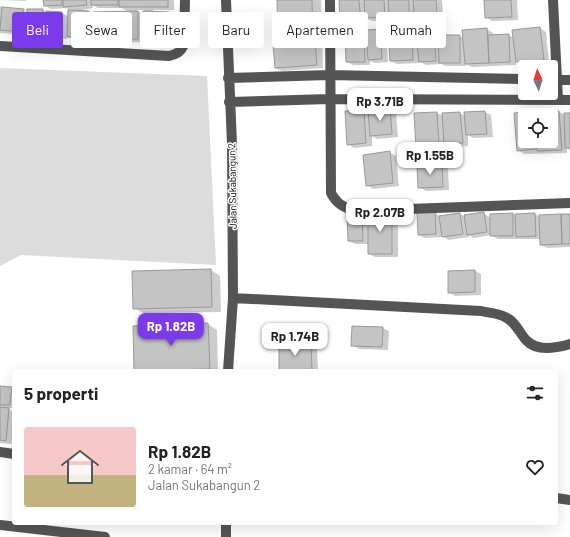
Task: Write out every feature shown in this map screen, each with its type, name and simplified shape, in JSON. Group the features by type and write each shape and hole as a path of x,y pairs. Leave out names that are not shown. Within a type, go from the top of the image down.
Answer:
{"street":[{"path":"0,46 169,56 182,51 184,44 185,0"},
{"name":"Jalan Sukabangun 2","path":"226,0 234,298 228,369"},
{"path":"330,0 329,99 331,193 336,202 344,208 355,211 570,203"},
{"path":"553,0 554,60"},
{"path":"228,78 329,75 518,79"},
{"path":"558,80 570,80"},
{"path":"229,102 329,99 518,100"},
{"path":"558,100 570,100"},
{"path":"234,298 481,311 506,317 518,328 527,341 538,347 554,349 570,344"},
{"path":"0,452 12,454"},
{"path":"558,498 570,500"},
{"path":"0,525 52,534 105,537"},
{"path":"226,525 226,537"}],"shaded area":[{"path":"0,68 207,76 216,265 21,255 0,266"}],"building":[{"path":"43,0 62,0 62,5 44,6"},
{"path":"63,0 86,0 87,5 63,7"},
{"path":"91,0 118,0 118,5 91,5"},
{"path":"119,0 168,0 168,7 119,7"},
{"path":"277,0 312,0 312,12 277,12"},
{"path":"339,0 359,0 360,12 339,12"},
{"path":"364,0 384,0 385,12 376,12 376,17 368,18 368,12 365,12"},
{"path":"388,0 409,0 409,12 389,12"},
{"path":"413,0 436,0 437,12 414,12"},
{"path":"484,0 511,0 512,17 485,18"},
{"path":"2,7 24,9 24,12 12,12 12,31 0,30"},
{"path":"27,9 43,9 43,12 27,12"},
{"path":"68,10 89,11 71,12 71,37 67,37"},
{"path":"138,11 138,39 132,39 132,12 93,12"},
{"path":"143,11 169,12 143,12"},
{"path":"540,27 544,60 518,60 518,62 516,62 512,30"},
{"path":"487,28 489,63 465,64 462,30"},
{"path":"376,29 376,48 381,48 382,59 368,60 368,30"},
{"path":"509,34 510,62 489,63 488,35"},
{"path":"446,35 460,35 460,63 439,63 438,48 446,48"},
{"path":"273,48 316,48 317,65 275,68"},
{"path":"346,48 365,48 365,62 346,62"},
{"path":"389,48 413,48 413,60 390,61"},
{"path":"418,48 435,48 436,61 419,62"},
{"path":"390,108 392,134 370,136 368,110"},
{"path":"364,110 366,143 347,145 345,111"},
{"path":"485,111 487,134 466,135 464,112"},
{"path":"558,111 562,150 537,151 537,148 558,148"},
{"path":"437,112 439,144 416,146 414,113"},
{"path":"460,112 463,143 444,145 442,113"},
{"path":"514,113 518,113 518,148 536,149 517,151"},
{"path":"564,113 570,113 570,148 565,148"},
{"path":"390,151 393,183 366,186 363,155"},
{"path":"442,163 443,187 418,188 417,164"},
{"path":"362,211 363,241 348,241 347,212"},
{"path":"435,211 436,234 418,235 417,212"},
{"path":"368,212 392,212 392,254 368,254"},
{"path":"484,212 487,232 467,235 464,215"},
{"path":"460,213 463,234 442,237 439,216"},
{"path":"513,213 513,236 490,236 490,214"},
{"path":"535,213 536,236 516,237 515,214"},
{"path":"561,214 570,214 570,244 562,244"},
{"path":"561,214 562,244 540,245 539,215"},
{"path":"211,269 212,307 133,309 132,271"},
{"path":"475,270 475,292 448,293 448,271"},
{"path":"208,323 210,369 134,369 133,326"},
{"path":"352,326 383,327 382,347 351,346"},
{"path":"311,342 312,369 279,369 279,343"},
{"path":"0,386 12,387 10,405 0,405"},
{"path":"0,407 9,408 6,441 0,440"}]}
